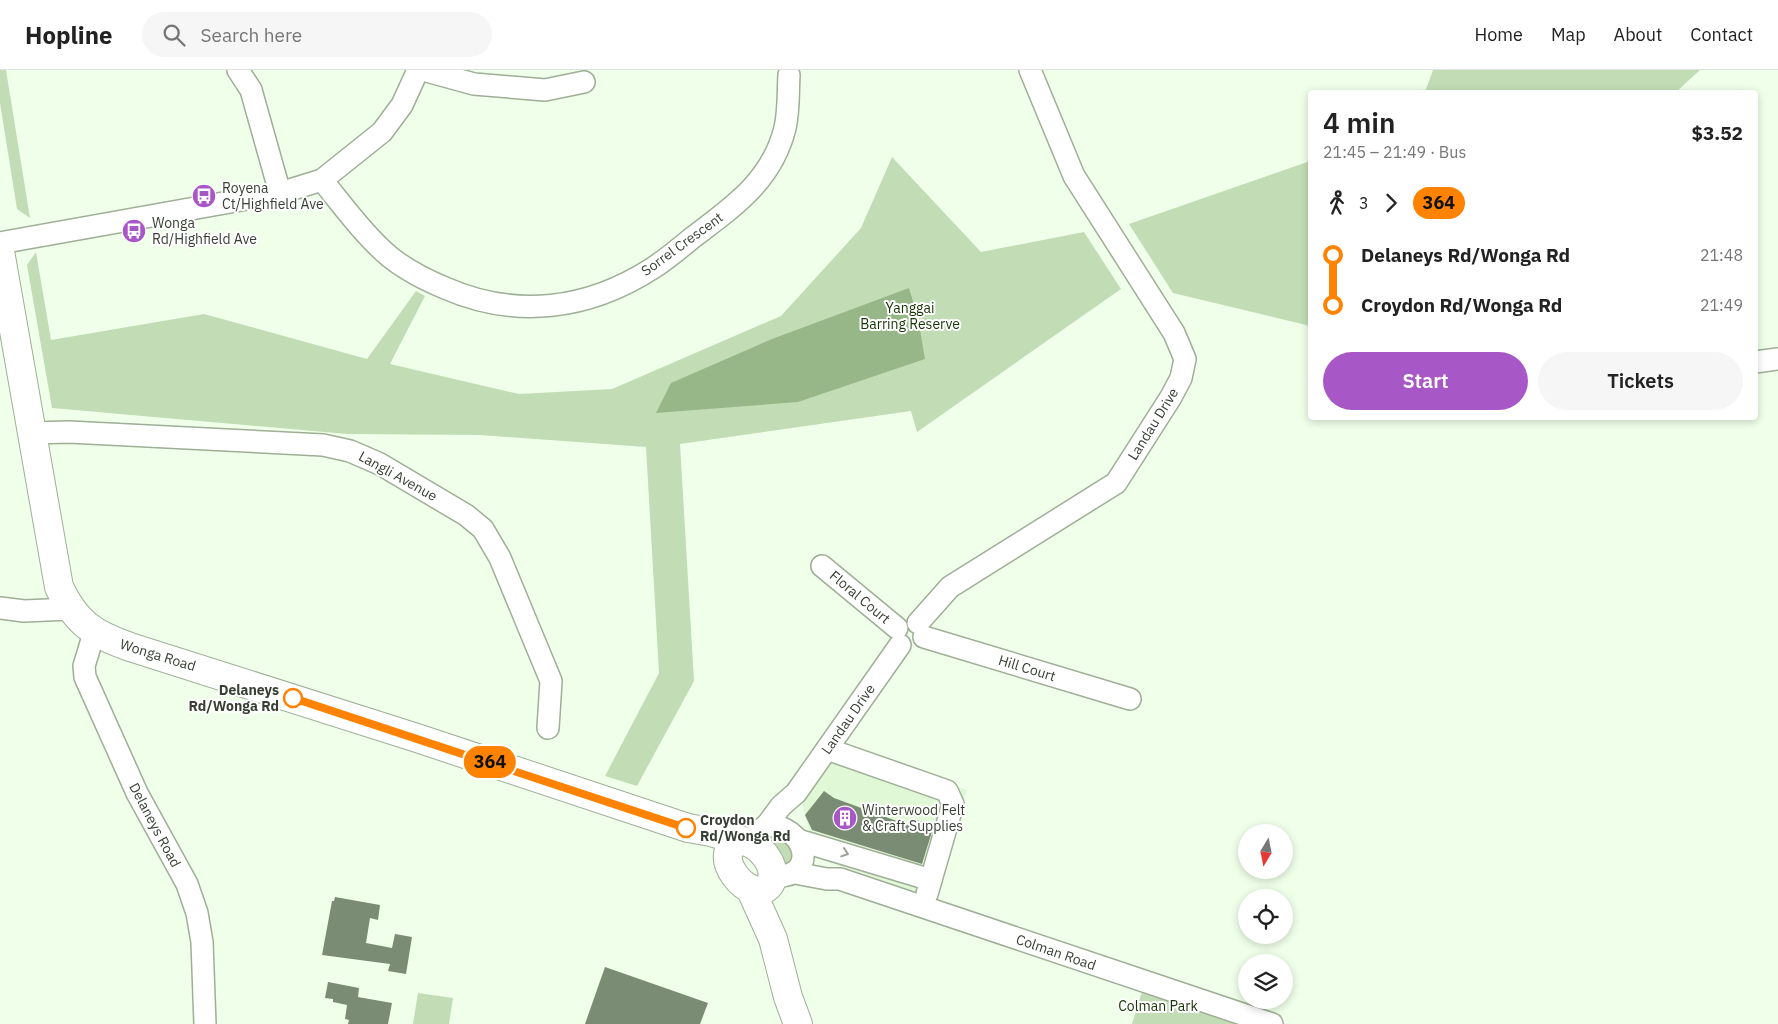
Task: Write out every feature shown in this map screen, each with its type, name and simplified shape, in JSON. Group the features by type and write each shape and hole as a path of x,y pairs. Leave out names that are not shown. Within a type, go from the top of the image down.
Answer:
{"main road":[{"name":"Wonga Road","path":"0,251 60,587 70,609 94,633 130,647 425,741 688,828 746,841 763,851 772,881 773,939 788,997 798,1024"},
{"path":"746,841 739,880 772,881"}],"street":[{"path":"238,70 251,90 280,193"},
{"path":"0,243 280,193 322,180 382,132 402,105 418,70"},
{"path":"423,70 474,84 545,90 584,82"},
{"name":"Landau Drive","path":"921,630 950,587 1116,483 1171,398 1181,378 1185,359 1170,326 1074,176 1030,70"},
{"name":"Sorrel Crescent","path":"322,180 378,247 401,266 430,282 466,297 502,306 565,306 616,288 654,268 738,203 764,176 785,128 789,75"},
{"path":"1758,362 1778,359"},
{"name":"Langli Avenue","path":"32,433 70,432 324,445 350,451 380,464 466,515 483,529 500,558 551,681 548,728"},
{"name":"Floral Court","path":"822,566 899,636"},
{"path":"0,608 24,611 70,609"},
{"path":"899,636 909,620 921,630"},
{"name":"Hill Court","path":"921,630 1130,699"},
{"name":"Delaneys Road","path":"94,633 84,666 85,677 137,793 187,884 197,913 202,942 205,1024"},
{"name":"Landau Drive","path":"746,841 796,793 827,749 899,636"},
{"path":"827,749 947,791 953,804 924,906"},
{"path":"772,881 802,863 798,843 796,793"},
{"path":"746,841 783,827 798,843 931,880"},
{"name":"Colman Road","path":"798,843 840,879"},
{"name":"Colman Road","path":"772,881 840,879 1272,1024"}],"shaded area":[{"path":"909,288 918,318 925,359 798,402 656,413 671,383 772,339"},
{"path":"840,747 967,790 938,899 823,860 809,830 802,804"}],"green space":[{"path":"0,70 6,70 30,218 17,209 0,103"},
{"path":"1433,70 1700,70 1678,90 1426,90"},
{"name":"Yanggai Barring Reserve","path":"892,157 981,252 1084,232 1121,289 917,432 911,411 680,444 694,681 637,786 605,776 659,673 646,447 480,435 347,434 52,408 27,265 36,252 51,340 204,314 367,359 416,291 425,296 390,364 519,394 612,389 781,316 861,228"},
{"path":"1308,162 1308,326 1173,293 1129,224"},
{"path":"789,834 793,857 789,863 781,867 761,836"},
{"name":"Colman Park","path":"1145,982 1272,1024 1132,1024"},
{"path":"418,993 453,998 449,1024 413,1024"}],"building":[{"path":"824,791 834,798 913,827 916,820 934,825 922,864 812,830 805,815"},
{"path":"335,897 380,905 378,920 370,918 366,943 392,948 395,934 412,937 406,974 388,971 390,964 322,955 332,901 334,901"},
{"path":"605,967 708,1003 700,1024 585,1024"},
{"path":"328,982 359,988 358,997 392,1003 388,1024 348,1024 349,1020 345,1019 347,1005 325,998"}],"bus line":[{"name":"364","path":"293,698 686,828"}],"place":[{"name":"Royena Ct/Highfield Ave","path":"204,196"},
{"name":"Wonga Rd/Highfield Ave","path":"134,231"},
{"name":"Delaneys Rd/Wonga Rd","path":"293,698"},
{"name":"Winterwood Felt & Craft Supplies","path":"845,818"},
{"name":"Croydon Rd/Wonga Rd","path":"686,828"}]}
